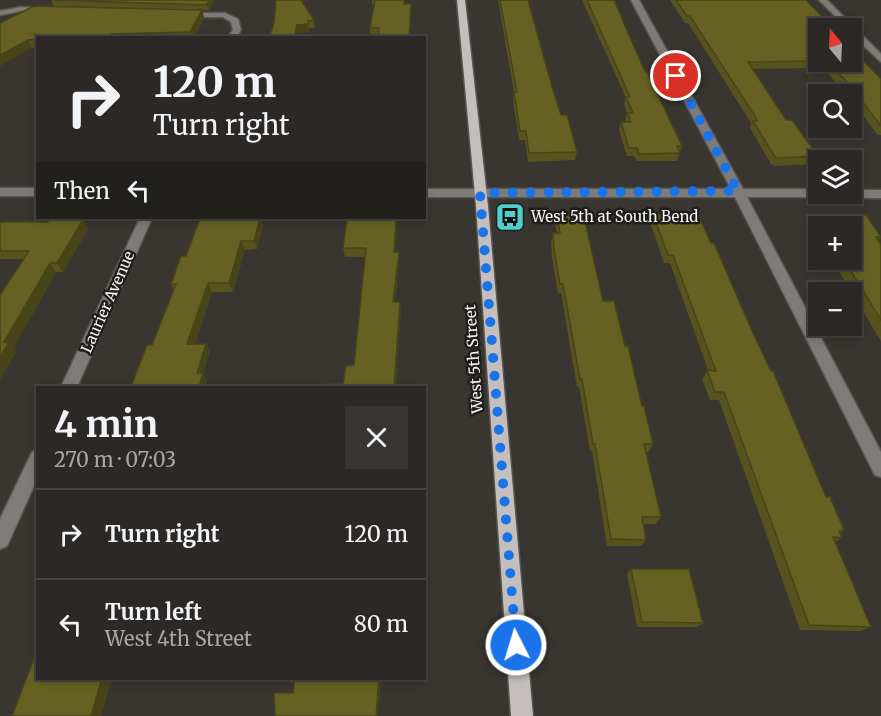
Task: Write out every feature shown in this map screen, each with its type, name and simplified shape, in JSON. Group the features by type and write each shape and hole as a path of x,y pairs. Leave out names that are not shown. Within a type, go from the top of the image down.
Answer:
{"main road":[{"name":"West 5th Street","path":"461,0 480,193 522,716"}],"street":[{"path":"635,0 738,191 881,470"},
{"path":"823,0 840,18"},
{"path":"0,13 21,9 56,10"},
{"path":"172,14 225,15 235,21 237,30 232,36"},
{"path":"862,40 881,59"},
{"path":"0,192 36,192"},
{"path":"426,193 808,193"},
{"path":"862,194 881,194"},
{"name":"Laurier Avenue","path":"69,386 146,219"},
{"path":"0,540 36,461"}],"building":[{"path":"51,0 209,0 207,5"},
{"path":"276,0 301,0 314,20 308,21 308,24 297,25 294,36 270,36 274,23"},
{"path":"375,0 404,0 404,4 411,4 409,36 378,36 379,28 370,28"},
{"path":"500,0 528,0 561,115 567,115 577,152 529,153 526,131 520,131 514,92 517,92"},
{"path":"587,0 614,0 645,72 682,146 677,146 680,153 639,154 637,148 629,148 621,122 631,122 627,113 633,113 626,97 630,97"},
{"path":"676,0 806,0 823,18 808,18 808,61 748,62 786,120 792,120 814,150 808,150 808,157 775,157 753,121 757,121 755,116 690,16 687,16"},
{"path":"34,6 202,10 190,32 111,34 110,36 36,36 36,39 28,40 0,55 0,23"},
{"path":"862,59 881,79 881,126 862,101 862,84 849,84 837,72 862,72"},
{"path":"557,213 583,213 603,301 614,301 625,346 628,346 653,444 644,444 661,517 642,517 646,540 611,539 595,444 593,444 563,284 560,284 554,249 553,233 560,233"},
{"path":"653,214 694,214 695,217 699,217 711,243 714,243 752,331 773,371 826,497 830,497 844,530 839,531 842,538 833,537 871,627 809,625 724,392 715,392 707,370 716,371 673,255 668,255"},
{"path":"866,215 881,237 876,237 881,245 881,320 862,289 862,282 858,282 850,270 862,270 862,216 824,216"},
{"path":"200,219 260,219 254,241 241,241 229,283 208,283 187,344 206,344 197,373 203,373 199,386 131,386 147,345 152,345 176,284 171,284 181,256 186,256"},
{"path":"396,219 394,252 399,252 393,302 400,302 394,386 324,386 325,384 343,384 346,366 354,365 366,248 343,248 347,220"},
{"path":"49,220 83,220 57,263 50,263 4,342 9,342 0,357 0,295 29,251 0,251 0,222 48,222"},
{"path":"631,569 689,569 703,623 642,622"},
{"path":"36,653 36,680 101,680 91,716 12,716"},
{"path":"295,680 379,680 376,716 275,716 274,693 293,693"}],"place":[{"name":"West 5th at South Bend","path":"510,217"}],"route":[{"path":"516,645 480,193 738,191 676,76"}]}
